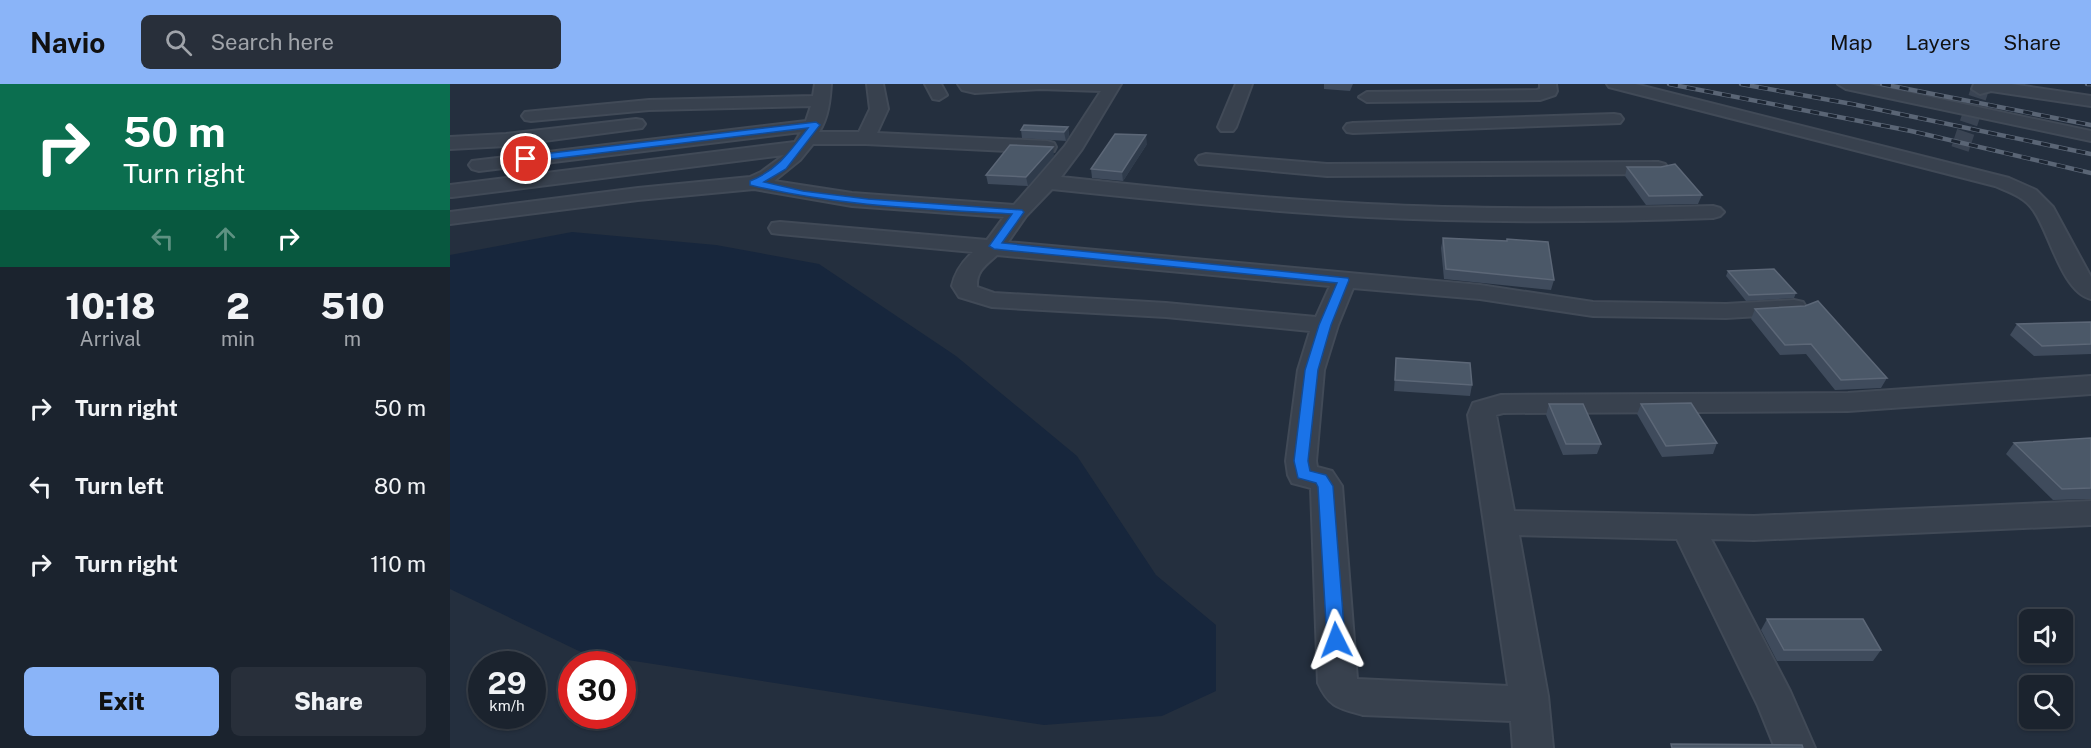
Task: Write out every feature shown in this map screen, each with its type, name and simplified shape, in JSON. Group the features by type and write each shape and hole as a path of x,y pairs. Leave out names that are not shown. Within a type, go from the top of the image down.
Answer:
{"street":[{"path":"866,138 879,109 875,84"},
{"path":"966,84 968,87 975,88 1031,84 1112,85"},
{"path":"1227,127 1244,84"},
{"path":"1311,207 1328,170 1353,128 1369,90 1540,95 1550,91 1548,84"},
{"path":"1615,84 1929,162 2012,186 2029,194 2043,207 2079,278 2091,291"},
{"path":"1631,84 1924,152 1952,155"},
{"path":"1846,84 2091,135"},
{"path":"1112,85 1073,149 1019,212 994,246 974,264 966,275 964,286 967,292 992,300 1166,310 1325,325"},
{"path":"1980,89 1984,85 2091,101"},
{"path":"450,218 648,193 754,183 769,177 783,167 807,136 823,92 531,116"},
{"path":"451,192 531,116 561,95"},
{"path":"1353,128 1614,119"},
{"path":"450,143 506,140 650,124 652,126 641,146"},
{"path":"451,192 567,178 807,136"},
{"path":"479,165 641,146 807,136 1073,149"},
{"path":"1206,160 1328,170 1658,168"},
{"path":"1047,182 1311,207 1561,217 1713,212"},
{"path":"754,183 803,194 868,202 1019,212"},
{"path":"780,228 1480,291 1593,309 1716,311 1800,307"},
{"path":"1344,280 1325,325 1311,370 1301,461 1303,475 1321,479 1326,486 1337,683 1345,693 1363,698 1530,705"},
{"path":"1533,748 1530,705 1483,410 1492,405 1848,402 2091,385"},
{"path":"1501,524 1754,528 2091,513"},
{"path":"1688,527 1776,703 1795,748"}],"water":[{"path":"572,232 716,245 819,264 956,356 1077,456 1156,575 1216,625 1216,691 1162,716 1044,725 636,661 636,651 579,651 450,589 450,255"}],"building":[{"path":"1024,125 1068,127 1064,132 1021,130"},
{"path":"1115,134 1146,135 1122,172 1091,169"},
{"path":"1010,145 1053,147 1026,177 986,175"},
{"path":"1675,164 1702,195 1649,196 1627,167 1661,167"},
{"path":"1443,238 1548,242 1554,280 1446,269"},
{"path":"1774,269 1796,293 1749,295 1728,271"},
{"path":"1818,301 1887,378 1841,380 1811,344 1785,345 1755,309 1805,306"},
{"path":"2091,322 2091,344 2042,346 2017,324"},
{"path":"1396,358 1470,363 1472,385 1395,380"},
{"path":"1691,403 1717,443 1666,446 1641,404"},
{"path":"1549,404 1583,404 1601,444 1566,444"},
{"path":"2091,438 2091,488 2062,489 2014,443"},
{"path":"1767,619 1863,619 1881,650 1784,650"},
{"path":"1671,744 1802,745 1803,748 1672,748"}],"tunnel":[{"path":"1960,149 1980,89"}],"railway":[{"path":"1669,84 1911,131 2091,173"},
{"path":"1741,84 1852,104 2091,154"},
{"path":"1882,84 2091,125"}],"route":[{"path":"526,159 816,125 783,167 769,177 754,183 803,194 868,202 1019,212 994,246 1344,280 1325,325 1311,370 1301,461 1303,475 1321,479 1326,486 1336,640"}]}
